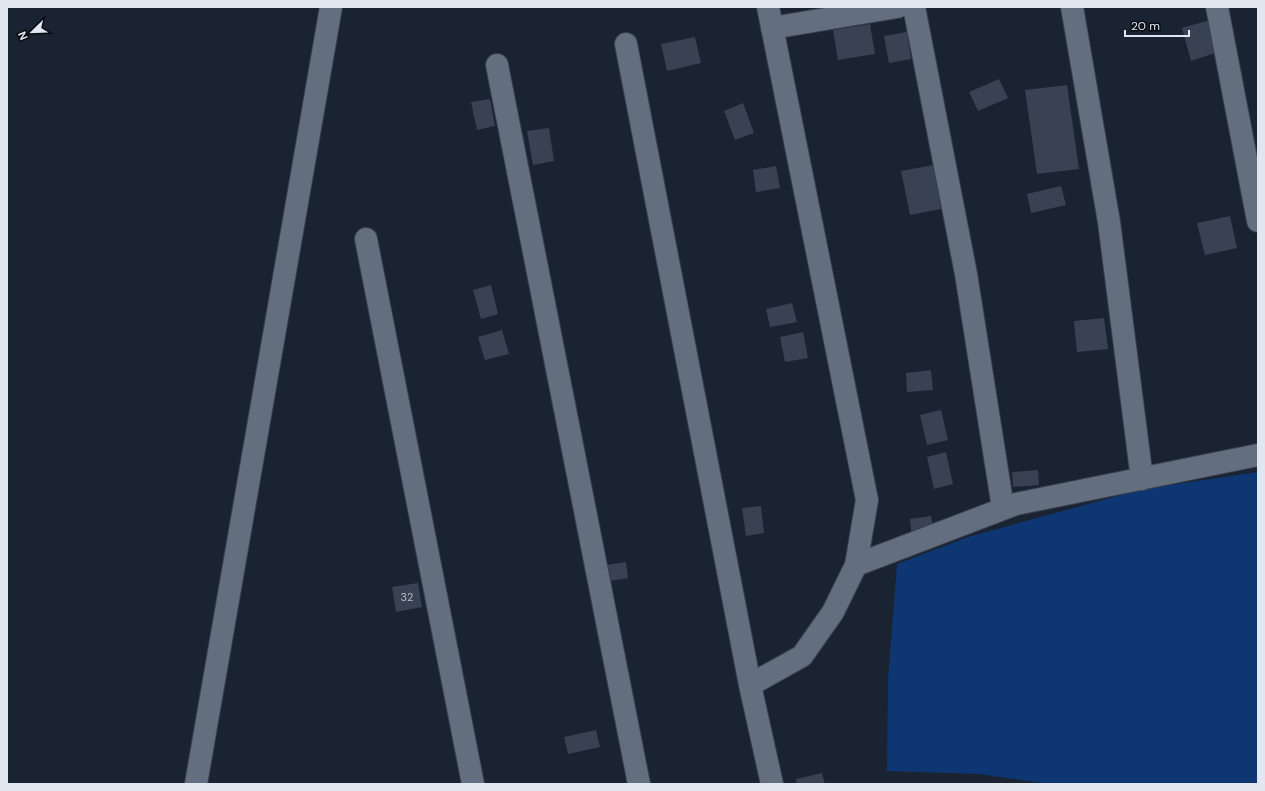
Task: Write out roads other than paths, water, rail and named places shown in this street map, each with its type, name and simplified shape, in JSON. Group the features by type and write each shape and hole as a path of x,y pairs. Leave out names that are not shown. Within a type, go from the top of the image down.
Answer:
{"street":[{"path":"196,784 331,7"},
{"path":"750,685 802,656 833,612 856,565 867,500 768,7"},
{"path":"772,28 897,7"},
{"path":"914,7 966,274 1003,508"},
{"path":"1072,7 1109,222 1142,479"},
{"path":"1217,7 1258,221"},
{"path":"626,44 750,685 772,784"},
{"path":"497,65 639,784"},
{"path":"366,239 474,784"},
{"path":"856,565 1016,504 1258,455"}]}
